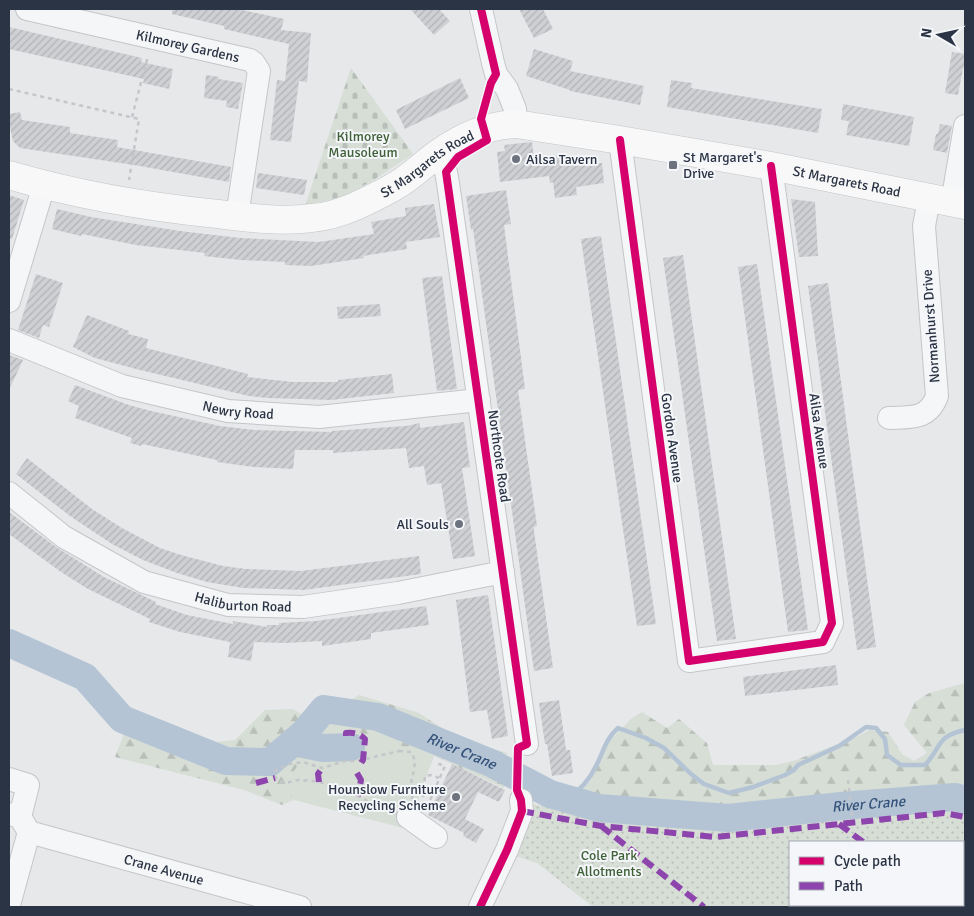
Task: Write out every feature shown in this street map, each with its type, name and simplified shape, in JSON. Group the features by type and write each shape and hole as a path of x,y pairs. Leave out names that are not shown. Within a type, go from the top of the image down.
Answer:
{"main road":[{"name":"St Margarets Road","path":"9,175 44,185 126,202 177,210 283,220 312,218 332,215 380,195 401,182 439,153 484,130 499,125 516,124 771,166 949,202"}],"street":[{"name":"Kilmorey Gardens","path":"26,9 250,60 254,63 259,70 237,216"},
{"path":"481,9 496,74 507,89 515,110 516,124"},
{"name":"Normanhurst Drive","path":"889,418 916,417 933,406 937,396 924,226 949,202 965,126"},
{"name":"Gordon Avenue","path":"620,140 690,661 767,651"},
{"name":"Northcote Road","path":"439,153 448,183 526,744"},
{"name":"Ailsa Avenue","path":"767,651 823,642 832,622 771,166"},
{"path":"9,301 44,185"},
{"name":"Newry Road","path":"9,340 122,386 228,411 320,417 479,400"},
{"name":"Haliburton Road","path":"9,493 64,537 144,582 228,606 303,607 398,594 503,572"},
{"path":"9,779 28,785 19,821 9,905"},
{"path":"480,907 507,850 522,811 521,800"},
{"path":"417,816 436,837"},
{"name":"Crane Avenue","path":"19,821 300,907"}],"path":[{"path":"132,117 153,38"},
{"path":"9,88 139,119 126,202"},
{"path":"399,752 411,752 415,761 411,787 417,816 335,786 298,780 290,783 283,782 276,780 274,774 279,768 290,764 303,762 322,768 345,761 357,761 399,752"},
{"path":"436,763 445,766 440,779 426,809 423,794 425,776 430,775 440,779"},
{"path":"848,780 852,823"}],"green space":[{"name":"Kilmorey Mausoleum","path":"351,68 413,154 374,180 344,196 305,206"},
{"path":"965,683 965,788 962,786 729,809 602,800 579,794 591,780 608,742 632,718 642,712 667,728 679,719 707,743 713,765 776,765 796,760 859,736 869,730 888,732 902,754 914,761 927,753 904,725 915,702 929,693"},
{"path":"359,695 419,713 457,738 507,753 504,788 434,756 331,724 285,782 294,800 282,805 244,790 115,757 127,726 216,742 235,740 265,710 292,709 312,719 339,708"},
{"path":"331,723 434,756 407,829 294,800 285,782"},
{"name":"Cole Park Allotments","path":"529,803 598,818 688,827 752,826 838,813 896,807 946,805 965,809 965,907 593,907 537,863 513,855"}],"building":[{"path":"172,9 237,9 284,19 281,30 311,33 307,82 299,81 291,142 270,140 277,80 285,81 289,44 224,29 224,26 172,14"},
{"path":"410,9 439,9 450,21 434,35"},
{"path":"519,9 543,9 553,29 534,38"},
{"path":"9,27 142,58 141,62 173,69 169,89 143,83 144,79 9,49"},
{"path":"534,49 573,61 570,71 644,86 640,105 570,91 526,76"},
{"path":"952,52 965,54 965,68 963,68 958,95 945,93"},
{"path":"206,75 243,83 238,109 226,107 227,101 204,98"},
{"path":"460,78 469,98 405,129 396,110"},
{"path":"671,80 692,83 691,88 822,109 818,133 667,107"},
{"path":"843,104 914,117 909,146 846,135 849,121 841,120"},
{"path":"20,112 22,120 70,127 70,133 118,140 117,147 231,167 229,182 134,165 20,148 13,141 9,114"},
{"path":"940,124 952,126 947,153 933,150"},
{"path":"532,142 534,159 573,155 574,166 602,163 604,183 576,187 577,195 555,198 553,182 550,183 549,176 500,182 497,152 505,151 504,145"},
{"path":"258,173 307,180 304,195 256,188"},
{"path":"506,190 511,224 504,225 525,389 518,390 537,526 534,527 534,531 553,668 534,671 473,229 471,230 466,196"},
{"path":"9,195 24,200 12,239 9,238"},
{"path":"791,199 815,202 818,256 799,257"},
{"path":"434,204 440,237 406,242 407,249 311,266 285,265 285,262 204,256 205,253 136,245 52,229 57,209 91,217 180,231 240,238 319,242 374,234 371,222 406,216 405,208"},
{"path":"601,236 656,624 637,626 581,239"},
{"path":"683,255 736,639 717,641 663,258"},
{"path":"757,264 808,630 788,632 738,267"},
{"path":"36,274 63,283 49,327 43,325 39,338 18,330"},
{"path":"442,276 457,389 437,391 422,278"},
{"path":"828,283 876,647 857,650 808,286"},
{"path":"380,304 381,316 338,319 337,307"},
{"path":"87,315 129,331 128,334 148,339 146,348 248,374 247,377 293,382 338,382 338,380 392,374 394,393 331,400 268,398 249,396 136,369 95,358 73,347"},
{"path":"9,355 23,360 9,390"},
{"path":"75,385 151,411 220,426 254,430 332,432 406,426 420,423 420,428 464,422 470,467 462,468 475,556 453,559 441,483 427,485 424,466 409,468 406,448 333,453 333,450 295,450 293,469 254,467 217,462 217,460 130,443 132,438 75,418 79,406 68,401"},
{"path":"27,458 92,509 122,528 160,548 181,555 223,566 246,569 301,571 419,556 421,574 304,590 243,588 207,582 143,560 112,544 70,516 16,474"},
{"path":"9,512 56,547 104,577 156,602 155,604 187,615 233,624 233,621 267,627 267,625 279,625 279,623 316,621 426,606 429,625 371,633 371,639 322,646 322,641 254,642 251,661 228,657 230,642 180,632 149,622 150,619 88,589 61,572 9,534"},
{"path":"488,595 508,736 492,739 487,710 470,712 456,600"},
{"path":"836,665 838,685 745,696 743,677"},
{"path":"559,700 566,750 570,750 573,773 552,776 539,703"},
{"name":"Hounslow Furniture Recycling Scheme","path":"452,764 505,790 499,802 478,792 465,819 484,829 476,843 463,836 464,833 428,815"}],"waterway":[{"name":"River Crane","path":"9,643 85,677 122,719 226,761 270,762 303,734 324,709 378,717 491,763 550,794 599,808 728,818 841,806 955,797 965,800"},
{"path":"567,799 591,776 608,741 618,728 646,738 664,748 704,784 729,793 753,787 785,775 794,770 798,765 839,746 866,727 876,728 885,739 887,755 901,765 925,765 944,739 949,735 965,730"},
{"path":"293,742 323,748 351,747"}],"marked path":[{"path":"346,736 346,733 354,733 365,739 363,760 359,766"},
{"path":"319,782 318,774 322,768"},
{"path":"357,773 361,780 358,796"},
{"path":"256,783 275,778"},
{"path":"522,811 601,826 715,837 944,813 965,817"},
{"path":"839,824 862,841"},
{"path":"601,826 704,907"}],"cycle path":[{"path":"480,907 507,850 522,811 521,800 517,790 518,748 527,744 446,172 458,157 487,140 481,119 491,83 496,74 481,9"},
{"path":"620,140 689,661 823,642 832,623 771,166"}],"place":[{"name":"Ailsa Tavern","path":"516,159"},
{"name":"St Margaret's Drive","path":"673,165"},
{"name":"All Souls","path":"459,524"},
{"name":"Hounslow Furniture Recycling Scheme","path":"456,797"}]}
